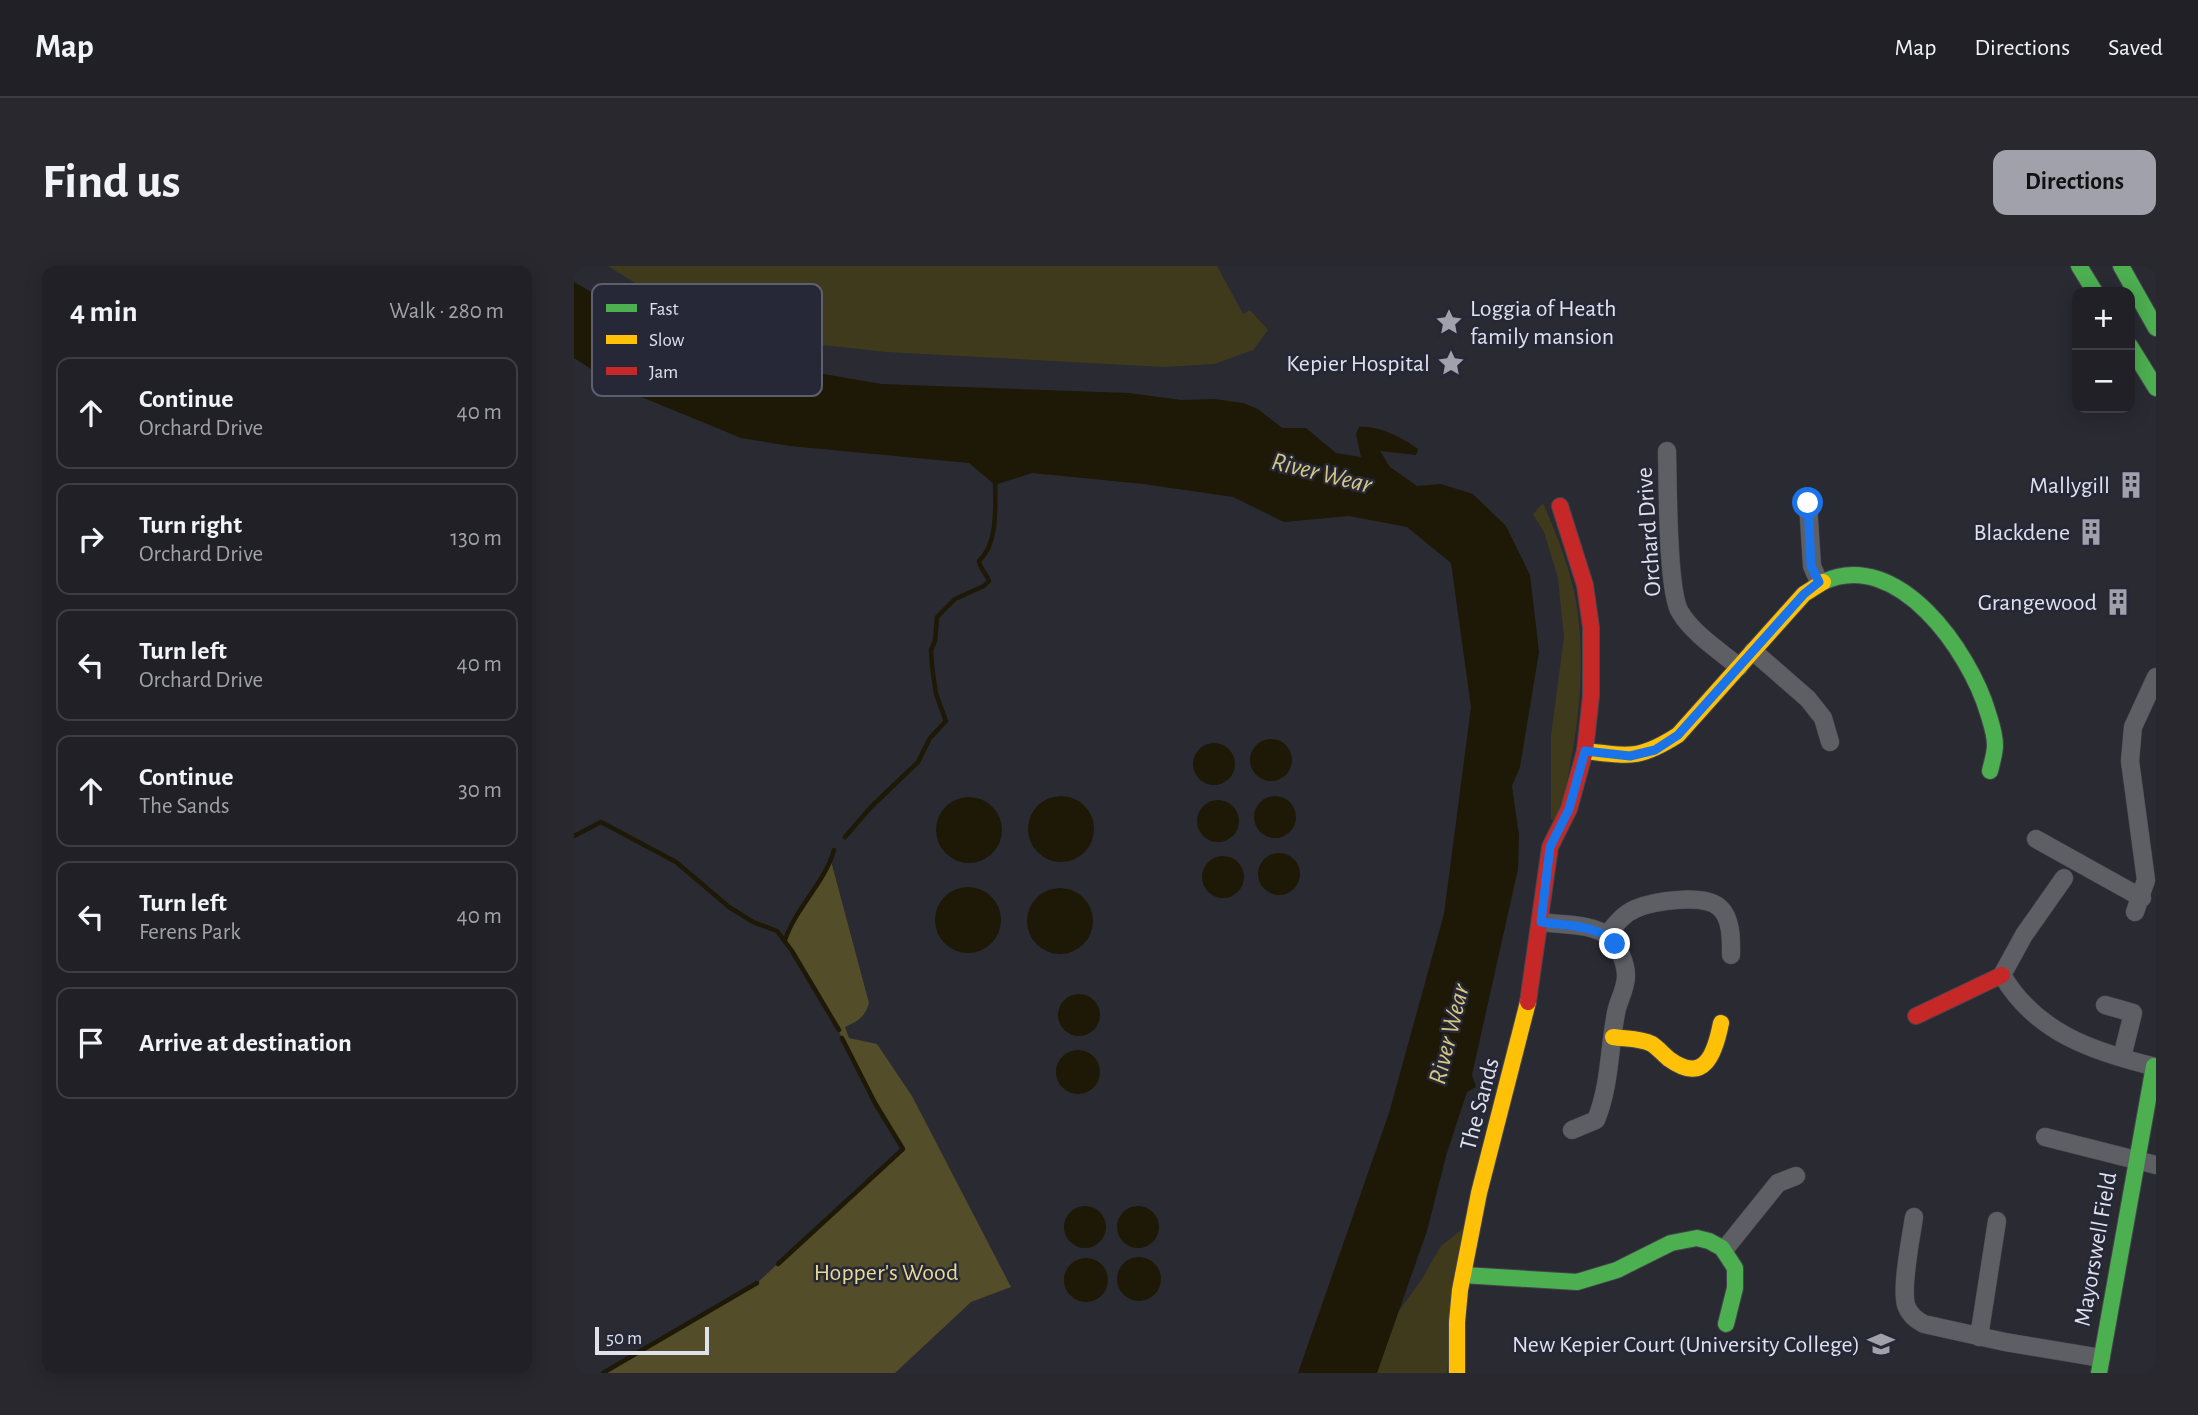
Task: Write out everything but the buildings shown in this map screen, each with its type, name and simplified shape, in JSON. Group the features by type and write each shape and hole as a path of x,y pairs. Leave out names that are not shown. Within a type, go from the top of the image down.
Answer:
{"main road":[{"path":"2079,266 2092,287"},
{"path":"2121,266 2156,328"},
{"path":"2132,350 2156,388"},
{"path":"1560,506 1585,585 1591,627 1591,696 1585,751 1630,756 1655,750 1678,735 1804,594 1819,582 1839,575 1861,575 1885,581 1906,595 1955,641 1976,677 1988,712 1995,744 1990,771"},
{"name":"The Sands","path":"1457,1373 1457,1322 1463,1275 1479,1193 1521,1035 1541,922 1550,847 1569,809 1585,751"},
{"path":"1916,1016 2002,975"},
{"path":"1613,1037 1648,1043 1683,1068 1698,1068 1709,1063 1713,1056 1721,1023"},
{"path":"2136,1159 2155,1067"},
{"name":"Mayorswell Field","path":"2100,1366 2136,1159"},
{"path":"1463,1275 1577,1282 1624,1268 1678,1239 1696,1238 1711,1242 1724,1250 1732,1261 1737,1277 1726,1324"}],"street":[{"name":"Orchard Drive","path":"1667,452 1673,588 1679,611 1693,628 1739,667"},
{"path":"1808,503 1811,566 1819,582"},
{"path":"1753,651 1808,699 1823,718 1830,742"},
{"path":"2036,839 2138,905 2150,859 2130,761 2133,727 2156,677"},
{"path":"2064,878 2024,935 2002,975 2015,996 2060,1034 2155,1067"},
{"path":"1607,935 1622,917 1634,909 1684,899 1707,901 1720,908 1728,921 1731,955"},
{"path":"1541,922 1589,929 1607,935 1623,960 1626,977 1616,1012 1602,1105 1596,1120 1572,1130"},
{"path":"2105,1006 2133,1013 2122,1057"},
{"name":"Mayorswell Field","path":"2045,1137 2136,1159"},
{"path":"2136,1159 2156,1165"},
{"path":"1724,1250 1778,1183 1796,1176"},
{"path":"1914,1217 1906,1305 1914,1318 1924,1324 2100,1366"},
{"path":"1979,1336 1997,1221"}],"shaded area":[{"path":"608,266 1217,266 1243,314 1250,310 1268,330 1253,350 1214,364 1164,367 887,352 822,345 822,284 637,284"},
{"path":"1543,503 1572,583 1580,642 1579,703 1558,822 1551,819 1551,736 1564,637 1558,578 1544,532 1533,514"},
{"path":"1465,1227 1447,1373 1377,1373 1398,1312 1441,1246"}],"green space":[{"name":"Hopper's Wood","path":"831,861 869,1003 860,1018 845,1027 849,1038 877,1044 912,1096 1011,1287 971,1302 895,1373 603,1373 757,1283 902,1149 816,989 784,941"}],"water":[{"path":"574,282 592,292 592,370 574,358"},
{"name":"River Wear","path":"822,374 882,384 1129,393 1181,400 1214,399 1243,403 1258,409 1282,428 1306,428 1336,453 1361,457 1356,434 1359,427 1382,430 1398,437 1418,449 1416,455 1380,451 1390,467 1417,486 1441,484 1473,494 1506,526 1530,575 1539,652 1520,767 1512,786 1519,835 1518,869 1472,1075 1476,1087 1467,1092 1446,1156 1427,1231 1377,1373 1298,1373 1389,1113 1444,914 1471,707 1451,563 1407,527 1349,516 1284,522 1233,497 1143,484 1032,473 995,485 969,463 790,446 741,438 639,396 822,396"},
{"path":"1271,739 1286,745 1292,760 1286,775 1271,781 1256,775 1250,760 1256,745"},
{"path":"1214,743 1229,749 1235,764 1229,779 1214,785 1199,779 1193,764 1199,749"},
{"path":"1055,796 1067,796 1079,801 1089,811 1094,829 1092,842 1079,857 1067,862 1055,862 1043,857 1033,847 1028,835 1028,823 1033,811 1043,801"},
{"path":"1275,796 1290,802 1296,817 1290,832 1275,838 1260,832 1254,817 1260,802"},
{"path":"963,797 975,797 987,802 997,812 1002,830 1000,843 987,858 975,863 963,863 951,858 941,848 936,836 936,824 941,812 951,802"},
{"path":"1218,800 1233,806 1239,821 1233,836 1218,842 1203,836 1197,821 1203,806"},
{"path":"1279,853 1294,859 1300,874 1294,889 1279,895 1264,889 1258,874 1264,859"},
{"path":"1223,856 1238,862 1244,877 1238,892 1223,898 1208,892 1202,877 1208,862"},
{"path":"968,887 981,889 996,902 1001,920 999,933 986,948 968,953 955,951 940,938 935,920 937,907 950,892"},
{"path":"1054,888 1066,888 1078,893 1088,903 1093,921 1091,934 1078,949 1066,954 1054,954 1042,949 1032,939 1027,927 1027,915 1032,903 1042,893"},
{"path":"1079,994 1094,1000 1100,1015 1094,1030 1079,1036 1064,1030 1058,1015 1064,1000"},
{"path":"1078,1050 1094,1056 1100,1072 1094,1088 1078,1094 1062,1088 1056,1072 1062,1056"},
{"path":"1085,1206 1100,1212 1106,1227 1100,1242 1085,1248 1070,1242 1064,1227 1070,1212"},
{"path":"1138,1206 1153,1212 1159,1227 1153,1242 1138,1248 1123,1242 1117,1227 1123,1212"},
{"path":"1139,1257 1154,1264 1161,1279 1154,1294 1139,1301 1124,1294 1117,1279 1124,1264"},
{"path":"1086,1258 1101,1265 1108,1280 1101,1295 1086,1302 1071,1295 1064,1280 1071,1265"}],"waterway":[{"path":"845,837 871,807 918,762 930,738 946,721 936,694 932,666 931,650 935,641 937,617 955,599 989,581 979,561 993,534 995,479"},
{"path":"574,836 601,822 676,862 729,907 753,922 777,931 839,1030"},
{"path":"785,940 830,862 834,850"},
{"path":"778,1264 903,1149 875,1103 842,1038"},
{"path":"603,1373 757,1283"}],"traffic: fast":[{"path":"2079,266 2092,287"},
{"path":"2121,266 2156,328"},
{"path":"2132,350 2156,388"},
{"path":"1823,582 1851,575 1878,579 1903,592 1927,612 1948,636 1979,688 1994,737 1990,771"},
{"path":"2099,1373 2154,1066"},
{"path":"1463,1275 1577,1282 1617,1270 1671,1243 1697,1238 1722,1248 1735,1268 1735,1288 1726,1324"}],"traffic: slow":[{"path":"1585,751 1633,754 1653,749 1678,735 1804,594 1823,582"},
{"path":"1457,1373 1460,1290 1479,1193 1528,1002"},
{"path":"1613,1037 1647,1042 1669,1059 1691,1069 1706,1062 1715,1045 1721,1023"}],"traffic: jam":[{"path":"1528,1002 1550,847 1569,809 1585,751 1591,696 1591,627 1585,585 1560,506"},
{"path":"1916,1016 2002,975"}],"place":[{"name":"Loggia of Heath family mansion","path":"1449,322"},
{"name":"Kepier Hospital","path":"1451,363"},
{"name":"Mallygill","path":"2131,485"},
{"name":"Blackdene","path":"2091,532"},
{"name":"Grangewood","path":"2118,602"},
{"name":"New Kepier Court (University College)","path":"1881,1344"}],"route":[{"path":"1615,944 1607,935 1589,929 1541,922 1550,847 1569,809 1585,751 1630,756 1655,750 1678,735 1804,594 1819,582 1811,566 1808,503"}]}
